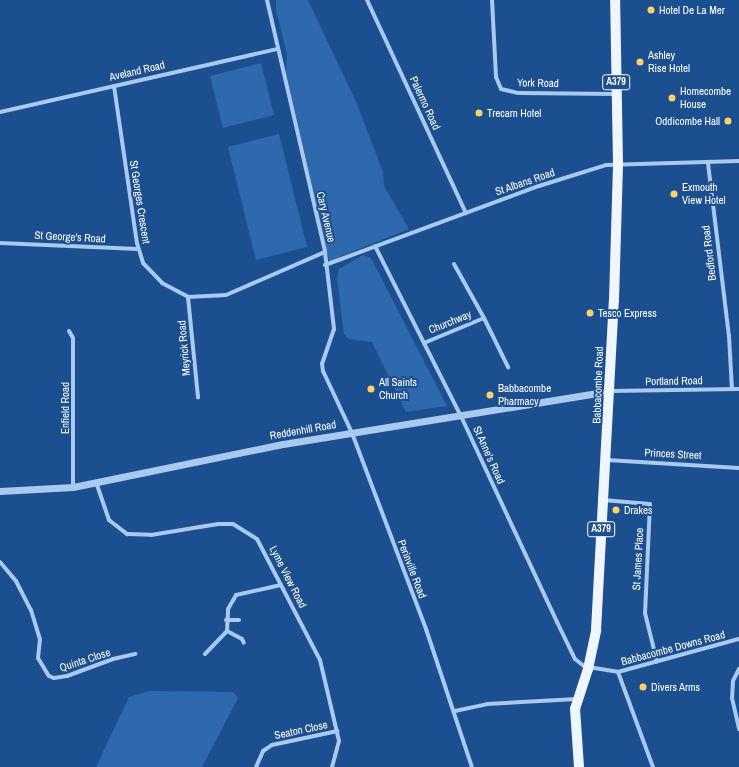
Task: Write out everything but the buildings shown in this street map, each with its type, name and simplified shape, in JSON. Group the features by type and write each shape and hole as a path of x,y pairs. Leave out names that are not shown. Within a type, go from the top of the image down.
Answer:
{"main road":[{"name":"Babbacombe Road","path":"579,767 575,709 588,668 596,630 602,500 607,460 618,164 615,0"}],"street":[{"name":"Cary Avenue","path":"267,0 325,252 334,329 322,364 352,432"},
{"name":"Palermo Road","path":"367,0 466,213"},
{"name":"York Road","path":"492,0 496,77 501,89 518,92 616,94"},
{"name":"Aveland Road","path":"0,112 278,49"},
{"name":"St Georges Crescent","path":"114,86 138,250 143,263 162,283 188,297"},
{"name":"St Albans Road","path":"326,265 466,213 606,165 739,161"},
{"name":"Bedford Road","path":"708,163 729,336 732,389"},
{"name":"St George's Road","path":"0,243 138,250"},
{"name":"St Anne's Road","path":"375,246 460,414 575,658 588,668"},
{"path":"188,297 226,295 325,252"},
{"name":"Churchway","path":"454,264 484,318 508,367"},
{"name":"Meyrick Road","path":"188,297 198,398"},
{"name":"Churchway","path":"424,343 484,318"},
{"name":"Enfield Road","path":"69,331 73,338 73,487"},
{"name":"Portland Road","path":"610,391 739,389"},
{"name":"Reddenhill Road","path":"0,491 73,487 352,432 610,391"},
{"name":"Perinville Road","path":"352,432 455,712 472,767"},
{"name":"Princes Street","path":"607,460 739,468"},
{"name":"Lyme View Road","path":"96,482 109,520 127,534 151,535 218,524 233,524 246,530 257,539 320,660 338,731 338,746 332,767"},
{"name":"St James Place","path":"602,500 650,504 645,613 657,662"},
{"name":"Quinta Close","path":"0,562 16,581 32,610 40,639 38,658 49,676 54,678 67,676 113,659 135,654"},
{"path":"205,654 226,631 226,620 231,601 236,595 281,585"},
{"path":"226,620 238,620"},
{"path":"226,631 242,639 244,643"},
{"name":"Babbacombe Downs Road","path":"588,668 618,672 739,639"},
{"path":"739,669 733,681 732,698 739,729"},
{"path":"618,672 653,767"},
{"path":"455,712 487,704 578,700"},
{"name":"Seaton Close","path":"256,767 263,751 272,744 338,731"}],"shaded area":[{"path":"276,0 308,0 357,104 383,172 384,186 409,229 329,261 286,73 287,55 276,9"},
{"path":"261,63 274,115 223,128 210,76"},
{"path":"279,134 307,247 256,260 228,147"},
{"path":"363,255 371,258 447,406 406,412 372,342 348,339 344,334 337,278 339,269"},
{"path":"150,691 233,692 238,698 202,767 96,767 129,697"}],"place":[{"name":"Hotel De La Mer","path":"651,10"},
{"name":"Ashley Rise Hotel","path":"640,62"},
{"name":"Homecombe House","path":"672,98"},
{"name":"Trecarn Hotel","path":"479,113"},
{"name":"Oddicombe Hall","path":"728,121"},
{"name":"Exmouth View Hotel","path":"674,194"},
{"name":"Tesco Express","path":"590,313"},
{"name":"All Saints Church","path":"371,389"},
{"name":"Babbacombe Pharmacy","path":"490,395"},
{"name":"Drakes","path":"616,510"},
{"name":"Divers Arms","path":"643,687"}]}
